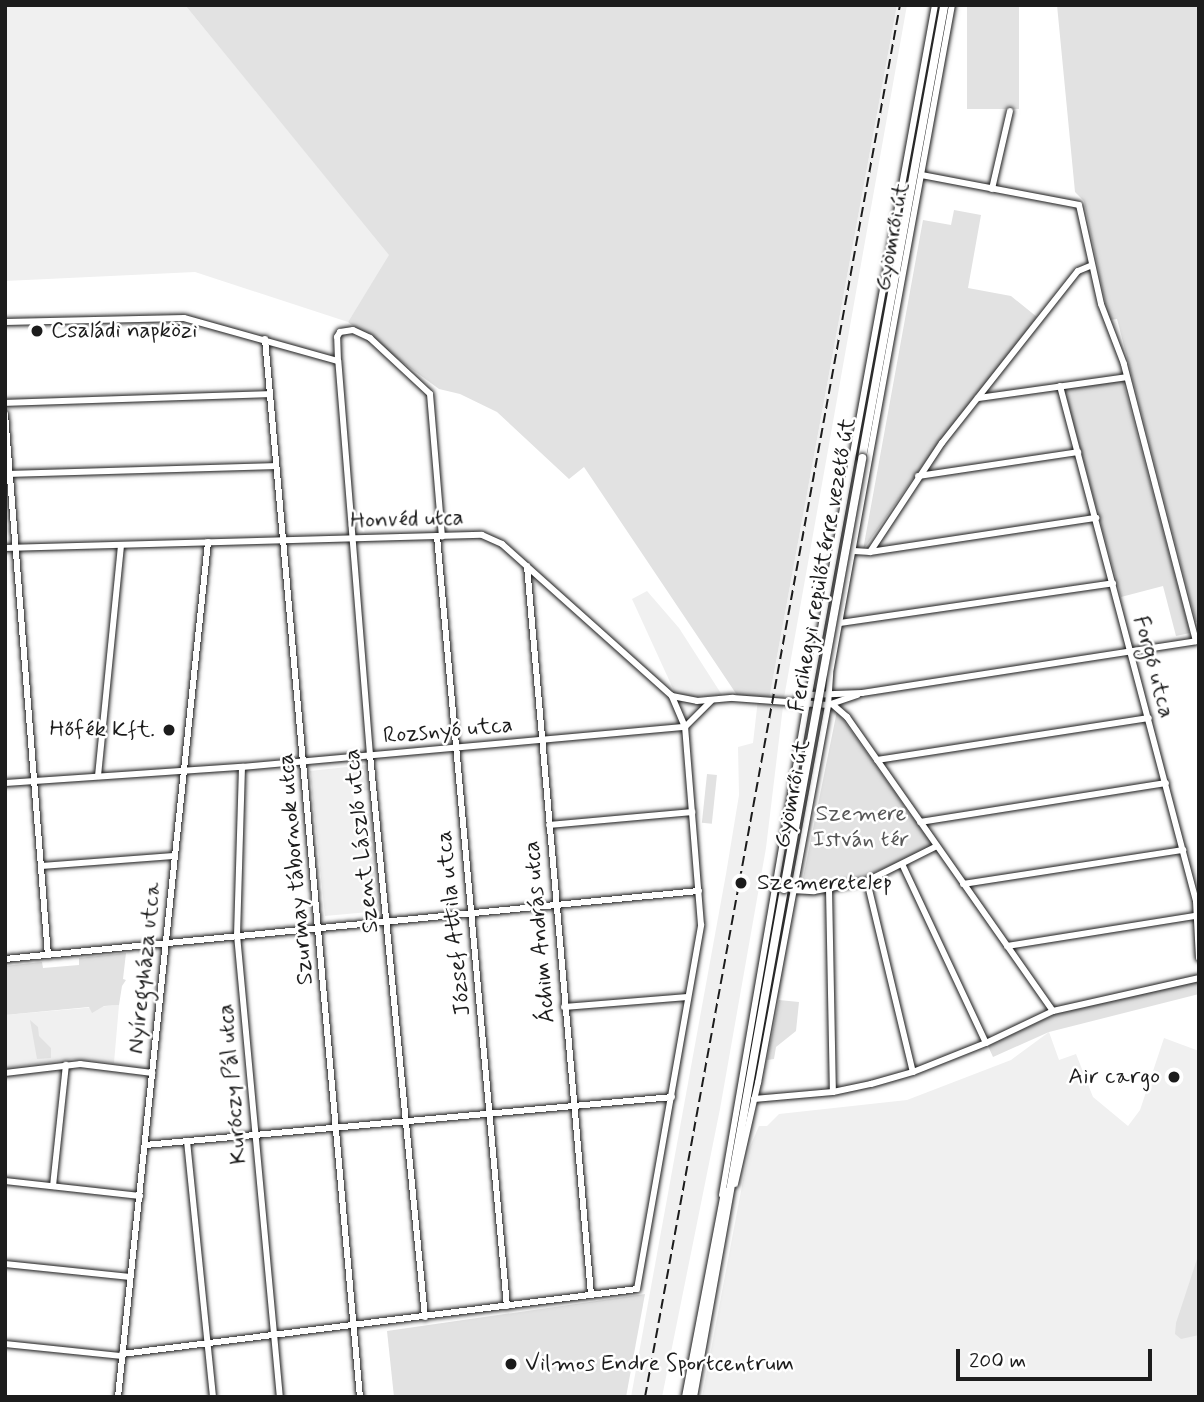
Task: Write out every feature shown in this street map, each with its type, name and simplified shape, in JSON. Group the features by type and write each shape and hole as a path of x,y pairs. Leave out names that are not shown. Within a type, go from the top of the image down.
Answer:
{"main road":[{"name":"Ferihegyi repülőtérre vezető út","path":"686,1397 788,890 862,458 944,5"},
{"name":"Ferihegyi repülőtérre vezető út","path":"693,1397 722,1216"}],"street":[{"name":"Gyömrői út","path":"722,1216 808,695 935,5"},
{"name":"Gyömrői út","path":"722,1216 754,1099 788,890 830,705 828,694 953,5"},
{"path":"992,189 1010,111"},
{"path":"791,703 808,695 844,696 1196,641 1127,377 1106,321 1079,205 922,175"},
{"path":"870,552 918,476 978,398 1078,271 1092,265"},
{"path":"5,322 172,317 194,320 338,361"},
{"name":"József Attila utca","path":"338,361 337,337 340,332 353,330 370,338 426,388 432,405 455,748 507,1306"},
{"name":"Szurmay tábornok utca","path":"265,339 360,1397"},
{"name":"Szent László utca","path":"338,361 370,755 425,1317"},
{"path":"978,398 1127,377"},
{"name":"Forgó utca","path":"1060,386 1196,901 1199,958"},
{"path":"5,403 270,394"},
{"path":"5,414 48,955"},
{"path":"918,476 1078,452"},
{"path":"10,474 275,466"},
{"path":"854,551 870,552 1096,518"},
{"name":"Honvéd utca","path":"5,548 474,535 494,539 672,696"},
{"name":"Nyíregyháza utca","path":"118,1397 208,542"},
{"path":"98,776 121,546"},
{"name":"Áchim András utca","path":"527,566 564,1007 592,1295"},
{"path":"841,623 1112,583"},
{"path":"799,698 813,673"},
{"path":"672,696 686,700 741,698 807,705 830,705 844,696"},
{"path":"5,1344 122,1355 637,1289 701,925 688,747 685,727 672,696"},
{"path":"844,696 847,717"},
{"path":"685,727 712,700"},
{"path":"791,703 805,717"},
{"path":"830,705 847,717 1053,1011"},
{"path":"877,760 1149,718"},
{"name":"Rozsnyó utca","path":"5,783 242,767 685,727"},
{"name":"Kuróczy Pál utca","path":"242,767 237,935 280,1397"},
{"path":"920,822 1166,783"},
{"path":"549,825 692,812"},
{"path":"788,890 829,889 867,881 903,866 937,846"},
{"path":"963,884 1183,849"},
{"path":"41,866 174,856"},
{"path":"903,866 986,1043"},
{"path":"867,881 913,1072"},
{"path":"829,889 833,1093"},
{"path":"5,959 699,891"},
{"path":"1007,946 1195,916"},
{"path":"754,1099 833,1093 913,1072 986,1043 1053,1011 1199,978"},
{"path":"564,1007 688,997"},
{"path":"53,1186 66,1065"},
{"path":"5,1073 66,1065 152,1073"},
{"path":"145,1145 672,1097"},
{"path":"187,1142 213,1397"},
{"path":"5,1181 139,1196"},
{"path":"5,1264 130,1277"}],"shaded area":[{"path":"5,5 185,5 390,255 348,322 195,272 5,281"},
{"path":"897,5 907,5 784,698 766,848 720,1109 662,1397 631,1397 726,874 739,795 738,747 753,743 758,699 769,700"},
{"path":"647,591 679,628 722,695 688,697 675,693 632,599"},
{"path":"366,765 369,790 353,792 355,815 371,813 380,911 325,916 310,771"},
{"path":"119,1005 114,1063 73,1059 5,1068 5,1015"},
{"path":"1049,1032 1059,1060 1076,1054 1093,1097 1128,1126 1140,1110 1164,1038 1199,1051 1199,1397 702,1397 749,1149 759,1126 767,1126 779,1114 907,1100 1011,1060"}],"green space":[{"path":"185,5 897,5 769,700 739,698 584,467 569,479 497,412 460,394 439,389 348,322 389,255"},
{"path":"967,5 1019,5 1019,109 967,109"},
{"path":"1057,5 1199,5 1199,622 1196,622 1117,319 1109,320 1084,201 1075,192"},
{"path":"954,210 981,215 968,288 1011,296 1037,317 924,463 863,550 923,220 951,225"},
{"path":"1123,381 1190,633 1176,636 1163,586 1121,597 1064,389"},
{"name":"Szemere István tér","path":"837,711 933,846 865,877 829,886 801,888"},
{"path":"707,774 717,775 712,824 702,823"},
{"path":"126,953 123,979 126,980 122,986 119,1005 104,1006 92,1013 89,1007 5,1015 5,966 42,962 43,968 79,965 79,958"},
{"path":"1199,981 1199,994 1049,1032 993,1057 988,1046 1055,1014"},
{"path":"779,1000 799,1002 796,1031 776,1047 774,1059 767,1060"},
{"path":"30,1020 38,1027 39,1036 51,1048 51,1058 37,1059"},
{"path":"1199,1253 1199,1335 1181,1339 1175,1334 1176,1323"},
{"name":"Vilmos Endre Sportcentrum","path":"645,1294 626,1397 394,1397 387,1331"}],"railway":[{"path":"645,1397 900,5"}],"place":[{"name":"Családi napközi","path":"37,331"},
{"name":"Hőfék Kft.","path":"169,730"},
{"name":"Szemeretelep","path":"741,883"},
{"name":"Air cargo","path":"1174,1077"},
{"name":"Vilmos Endre Sportcentrum","path":"511,1364"}]}
